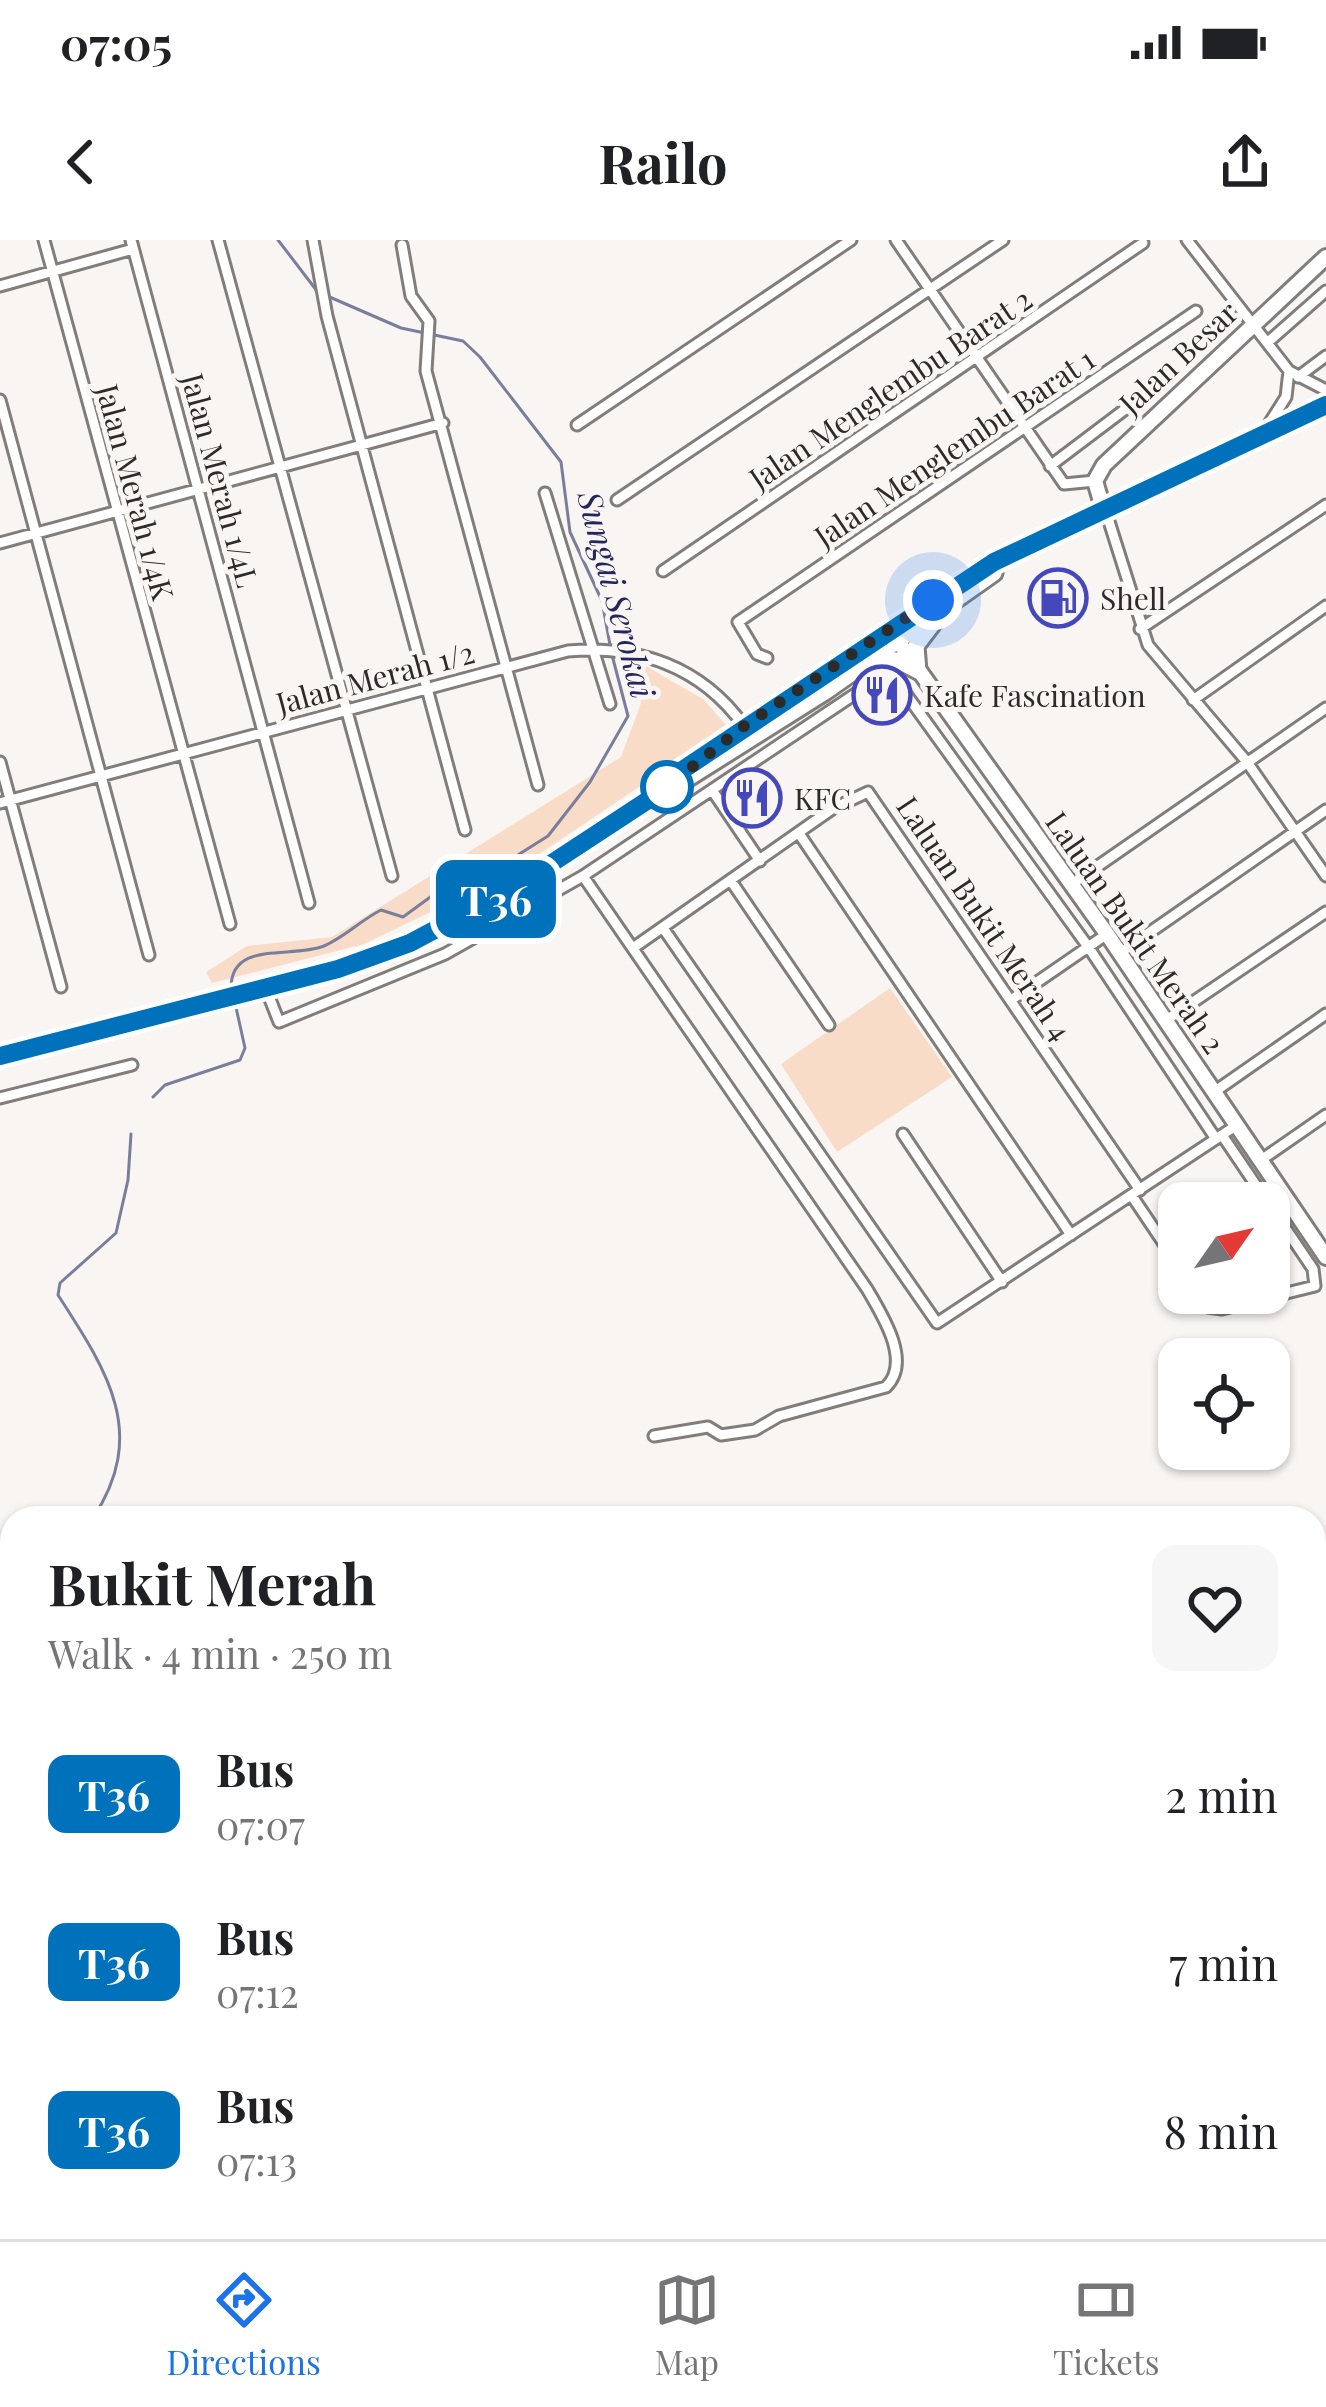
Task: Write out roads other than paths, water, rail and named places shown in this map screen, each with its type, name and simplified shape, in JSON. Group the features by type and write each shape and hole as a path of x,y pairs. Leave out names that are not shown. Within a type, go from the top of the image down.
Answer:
{"main road":[{"path":"681,781 681,771 744,726 867,662 999,569 1265,430 1324,414"},
{"path":"0,1056 338,969 454,923 681,781 974,574 1324,414"},
{"path":"918,671 916,646 922,635 999,569"},
{"path":"898,641 903,627 974,574"},
{"path":"818,687 884,640 898,641"},
{"path":"867,662 897,660 918,671"}],"street":[{"name":"Jalan Merah 1/4K","path":"44,240 230,924"},
{"path":"218,240 392,876"},
{"path":"313,240 324,300 423,687 465,830"},
{"path":"577,425 851,240"},
{"path":"896,240 1064,484 1095,481 1140,629 1247,762 1326,876"},
{"path":"617,500 1003,240"},
{"path":"1187,240 1293,374 1326,390"},
{"name":"Jalan Menglembu Barat 2","path":"663,571 1143,243"},
{"path":"0,286 132,244"},
{"name":"Jalan Merah 1/4L","path":"132,244 309,903"},
{"path":"402,245 410,296 423,308 430,332 426,371 538,785"},
{"name":"Jalan Besar","path":"1095,481 1131,437 1326,257"},
{"path":"1268,342 1326,291"},
{"name":"Jalan Menglembu Barat 1","path":"767,658 757,654 738,622 1196,311"},
{"path":"1265,430 1286,397 1293,374 1326,356"},
{"path":"0,400 148,955"},
{"path":"1050,466 1136,401"},
{"path":"0,543 443,423"},
{"path":"545,493 610,704"},
{"path":"1140,629 1326,506"},
{"path":"1193,700 1326,606"},
{"name":"Laluan Bukit Merah 2","path":"898,641 1261,1160 1319,1232 1326,1257"},
{"name":"Jalan Merah 1/2","path":"5,802 423,687 590,649 623,648 678,669 744,726"},
{"name":"Laluan Bukit Merah 2","path":"712,790 877,680 898,683 1253,1182"},
{"path":"1072,884 1326,708"},
{"path":"0,762 5,802 61,987"},
{"path":"266,988 279,1022 445,955 583,876 712,790 760,861"},
{"name":"Laluan Bukit Merah 4","path":"633,949 859,792 874,796 1136,1193"},
{"path":"997,820 1015,806"},
{"path":"1120,953 1326,810"},
{"path":"800,835 1072,1235"},
{"path":"583,876 868,1289 899,1361 896,1377 886,1387 779,1416 754,1430 721,1435 708,1427 654,1436"},
{"path":"731,881 829,1025"},
{"path":"1165,1021 1326,912"},
{"path":"663,928 932,1320 943,1322 1237,1125"},
{"path":"1011,1000 1107,934"},
{"path":"1214,1092 1326,1014"},
{"path":"0,1098 132,1065"},
{"path":"1261,1160 1326,1115"},
{"path":"903,1134 1002,1282"},
{"path":"1136,1193 1158,1230"},
{"name":"Laluan Bukit Merah 2","path":"1290,1236 1312,1269 1315,1286 1290,1292"}],"waterway":[{"name":"Sungai Serokai","path":"278,240 317,291"},
{"name":"Sungai Serokai","path":"325,295 401,328 463,341 480,357 561,462 570,532 602,601 610,645"},
{"name":"Sungai Serokai","path":"231,988 234,973 252,957 324,946 381,910 403,917 455,879 513,858 548,836 590,782 628,716 612,655"},
{"name":"Sungai Serokai","path":"153,1097 165,1085 240,1060 245,1048 235,1003"},
{"name":"Sungai Serokai","path":"100,1506 118,1458 115,1403 92,1350 58,1295 60,1283 116,1233 128,1180 131,1134"}],"place":[{"name":"Shell","path":"1058,598"},
{"name":"Kafe Fascination","path":"882,695"},
{"name":"KFC","path":"752,798"}]}
